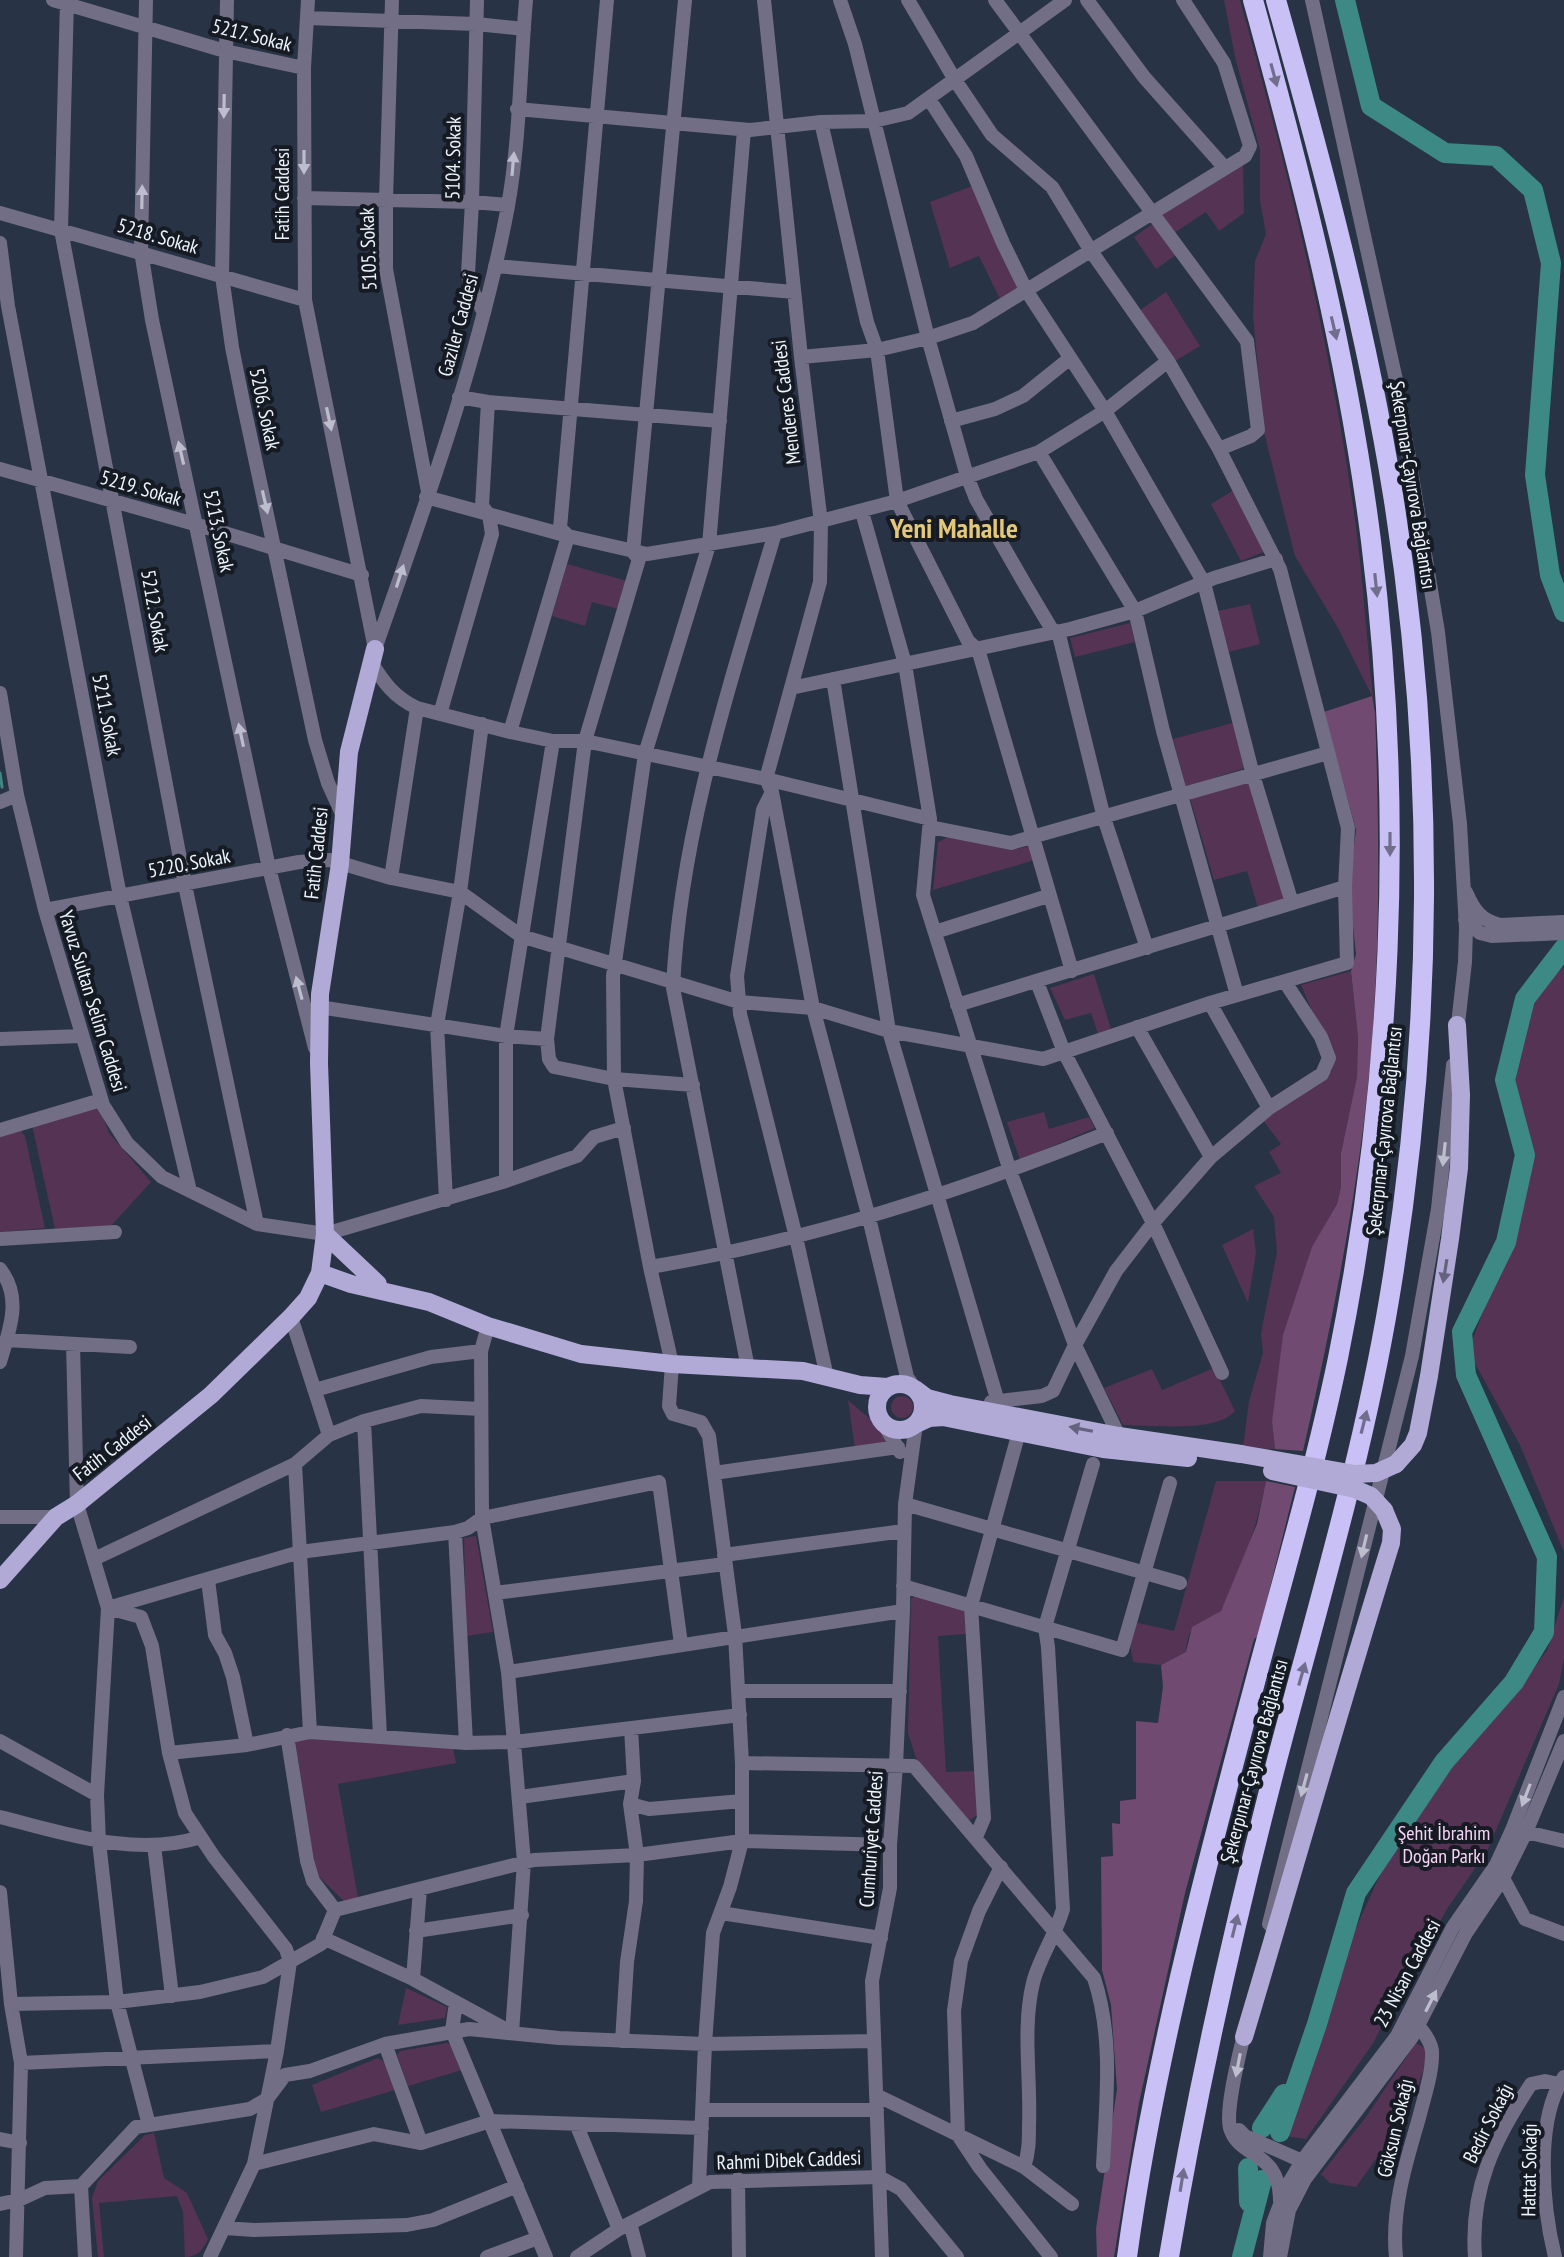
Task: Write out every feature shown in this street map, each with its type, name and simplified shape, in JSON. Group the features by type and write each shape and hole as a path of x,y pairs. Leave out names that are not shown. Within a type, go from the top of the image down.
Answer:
{"highway":[{"name":"Şekerpınar-Çayırova Bağlantısı","path":"1127,2257 1160,2067 1181,1973 1207,1865 1303,1512 1336,1364 1362,1225 1381,1053 1389,920 1389,793 1384,682 1371,541 1342,361 1253,0"},
{"name":"Şekerpınar-Çayırova Bağlantısı","path":"1169,2257 1195,2107 1234,1930 1331,1566 1372,1391 1389,1300 1409,1158 1423,965 1420,736 1411,630 1394,497 1363,334 1276,0"}],"main road":[{"name":"Fatih Caddesi","path":"0,1580 56,1517 77,1504 211,1395 308,1298 321,1268 325,1234 319,1007 340,864 349,752 373,656"},
{"path":"321,1268 351,1284 429,1302 488,1326 581,1354 672,1364 803,1371 860,1385 887,1387 901,1384 927,1398 950,1404 1119,1436 1242,1459 1355,1474 1376,1473 1396,1464 1413,1445 1429,1376 1459,1168 1461,1095 1457,1025"},
{"path":"325,1234 378,1284"},
{"path":"321,1268 378,1284 398,1295"},
{"path":"308,1298 351,1284"},
{"path":"827,1377 852,1392 883,1424 900,1431 929,1418 943,1417 1103,1449 1242,1459 1355,1489 1371,1496 1384,1510 1392,1529 1391,1543 1334,1723 1314,1802 1244,2037"},
{"path":"883,1424 876,1403 887,1387"},
{"path":"915,1389 923,1405 921,1418 916,1424"}],"street":[{"name":"5213. Sokak","path":"146,0 141,251 152,320 269,868 319,1063"},
{"name":"5206. Sokak","path":"227,0 222,276 234,361 315,740 328,783 343,816"},
{"name":"Fatih Caddesi","path":"308,0 304,68 305,300 362,575 373,656"},
{"name":"5105. Sokak","path":"392,0 386,200 389,293 427,495"},
{"name":"5104. Sokak","path":"477,0 468,274 471,288 484,313"},
{"name":"Gaziler Caddesi","path":"373,656 459,397 495,266 508,205 526,0"},
{"path":"568,536 560,528 607,0"},
{"path":"685,0 633,552 639,559 585,741 547,1039 549,1059 554,1067 614,1079 693,1085"},
{"name":"Menderes Caddesi","path":"764,0 821,523 820,582 791,688 763,810 737,976 739,1002 827,1377"},
{"path":"840,0 855,44 928,338 967,476 976,499 1059,631 1104,818 1147,948"},
{"path":"995,0 1247,341 1258,430 1219,449"},
{"path":"517,109 744,130 821,122 874,121 908,113 1065,0"},
{"path":"1087,0 1144,77 1225,168"},
{"path":"801,357 877,350 973,323 1247,154 1249,141 1224,63 1183,0"},
{"path":"1280,2201 1280,2184 1274,2173 1258,2155 1239,2142 1231,2129 1229,2114 1281,1875 1412,1356 1438,1209 1465,962 1460,824 1438,632 1401,412 1312,0"},
{"name":"5217. Sokak","path":"62,1 225,51 304,68"},
{"name":"5212. Sokak","path":"62,1 61,230 185,885 257,1224"},
{"path":"460,892 521,936 739,1002 813,1008 889,1031 1043,1059 1210,1003 1347,963 1345,887 1348,828 1276,559 1219,449 1168,361 1091,251 1052,187 992,135 955,80 914,3"},
{"path":"307,18 476,24 524,29"},
{"path":"929,99 966,156 1026,290 1105,411 1204,583 1253,775 1292,903"},
{"path":"821,122 867,322 877,350 897,501 976,649 1072,971"},
{"path":"699,2186 710,1957 713,1933 742,1841 739,1691 735,1635 709,1436 701,1422 673,1414 669,1406 672,1364 614,1079 615,965 645,754 709,545 744,130"},
{"path":"304,198 508,205"},
{"name":"5218. Sokak","path":"0,213 305,300"},
{"name":"5211. Sokak","path":"0,243 8,306 120,896 190,1191"},
{"path":"495,266 794,292"},
{"path":"951,421 995,409 1023,396 1069,359"},
{"path":"427,495 489,515 633,552 647,554 709,545 862,512 1039,452 1105,411 1168,361"},
{"path":"459,397 720,421"},
{"path":"440,714 492,534 489,515 482,506 488,402"},
{"path":"1039,452 1135,611 1163,731 1237,995"},
{"name":"5219. Sokak","path":"0,469 362,575"},
{"path":"862,512 905,664 930,823 923,895 1010,1171 1075,1345 1119,1436"},
{"path":"748,1368 724,1255 674,980 675,948 706,767 775,533"},
{"path":"510,732 568,536"},
{"path":"791,688 1039,636 1135,611 1276,559"},
{"path":"366,599 376,603 392,602"},
{"path":"373,656 385,686 411,705"},
{"path":"833,679 889,1031 998,1402"},
{"path":"364,688 440,714 510,732 553,741 585,741 706,767 769,786 851,800 1011,843 1328,753"},
{"name":"Yavuz Sultan Selim Caddesi","path":"0,693 17,795 45,910 101,1100 116,1128 162,1177 257,1224 325,1234"},
{"path":"391,878 411,705"},
{"path":"446,1200 437,1025 460,892 482,724"},
{"path":"506,1181 506,1036 553,741"},
{"path":"769,786 813,1008 869,1218 898,1345 907,1377 915,1389"},
{"path":"0,802 17,795"},
{"name":"5220. Sokak","path":"45,910 310,860 330,860 391,878 460,892"},
{"path":"957,1005 1345,887"},
{"path":"1464,888 1481,919 1500,925"},
{"path":"935,932 1048,896"},
{"path":"1465,920 1480,933 1492,936 1557,928"},
{"path":"1465,962 1476,937 1488,927 1557,928"},
{"path":"1037,982 1064,1052 1153,1223 1222,1373"},
{"path":"950,1404 998,1402 1042,1396 1053,1391 1116,1271 1153,1223 1211,1157 1269,1108 1322,1074 1329,1058 1321,1037 1285,982"},
{"path":"1210,1003 1269,1108"},
{"path":"319,1007 506,1036 547,1039"},
{"path":"1137,1027 1211,1157"},
{"path":"0,1039 81,1036"},
{"path":"0,1130 101,1100"},
{"path":"325,1234 446,1200 577,1156 594,1137 624,1128"},
{"path":"650,1267 724,1255 869,1218 1010,1171 1107,1133"},
{"path":"0,1239 115,1232"},
{"path":"0,1269 12,1294 14,1316 0,1362"},
{"path":"291,1317 329,1435"},
{"path":"488,1326 481,1351 482,1518 508,1672 524,1862 512,2033"},
{"path":"6,1340 130,1347"},
{"path":"73,1344 77,1504 108,1608 97,1795 99,1842 117,2002 149,2125"},
{"path":"887,1387 895,1368 898,1345"},
{"path":"315,1390 431,1357 481,1351"},
{"path":"94,1559 295,1464 329,1435 364,1421 421,1406 481,1409"},
{"path":"364,1421 380,1736"},
{"path":"883,1424 898,1447 903,1463 905,1504 1180,1583"},
{"name":"Cumhuriyet Caddesi","path":"882,2257 872,1981 890,1888 905,1504 916,1424"},
{"path":"976,1837 984,1818 971,1606 1019,1432"},
{"path":"714,1473 898,1447"},
{"path":"295,1464 310,1732"},
{"path":"1024,2167 1028,2156 1031,2087 1028,2029 1033,1981 1063,1909 1045,1627 1093,1464"},
{"path":"108,1608 300,1552 455,1532 468,1528 482,1518 659,1482 681,1644"},
{"path":"903,1586 1122,1650 1170,1483"},
{"path":"0,1517 56,1517"},
{"path":"495,1593 671,1571 725,1559 904,1531"},
{"path":"455,1532 466,1743"},
{"path":"208,1580 215,1635 233,1677 247,1745"},
{"path":"108,1608 141,1617 152,1646 169,1753 185,1813 286,1949 290,1962 277,2051 254,2164 210,2257"},
{"path":"508,1672 903,1611"},
{"path":"739,1691 900,1691"},
{"name":"23 Nisan Caddesi","path":"1280,2257 1289,2210 1321,2155 1412,2037 1413,2021 1453,1927 1496,1865 1564,1697"},
{"path":"169,1753 247,1745 310,1732 466,1743 515,1742 740,1715"},
{"path":"622,2041 627,1962 636,1901 637,1855 630,1804 634,1781 631,1728"},
{"path":"287,1735 307,1861 313,1881 335,1910"},
{"path":"0,1741 97,1795"},
{"name":"23 Nisan Caddesi","path":"1270,2257 1272,2231 1280,2201 1302,2161 1397,2036 1413,2021 1503,1878 1561,1756 1564,1741"},
{"path":"1541,1755 1561,1756"},
{"path":"742,1763 914,1766 1094,1978 1103,2003 1108,2058 1103,2166"},
{"path":"520,1797 634,1781"},
{"path":"630,1804 649,1809 742,1801"},
{"path":"0,1817 99,1842 175,1845 201,1837"},
{"path":"1526,1832 1564,1841"},
{"path":"335,1910 534,1860 637,1855 742,1841 890,1845"},
{"path":"154,1845 172,1996"},
{"path":"1001,1867 979,1911 961,1961 954,2011 958,2135 980,2168 1051,2257"},
{"path":"1503,1878 1525,1919 1564,1934"},
{"path":"413,1979 420,1889"},
{"path":"0,1892 2,1934 21,2063 16,2257"},
{"path":"11,2004 117,2002 200,1992 263,1977 321,1944 335,1910"},
{"path":"721,1913 881,1938"},
{"path":"416,1931 522,1915"},
{"path":"323,1938 413,1979 512,2033"},
{"path":"456,2002 452,2031 546,2257"},
{"name":"Göksun Sokağı","path":"1396,2257 1394,2239 1403,2174 1425,2096 1432,2048 1413,2021"},
{"path":"0,2204 19,2200 45,2188 81,2186 136,2127 250,2109 267,2099 285,2075 310,2071 385,2044 452,2031 469,2029 705,2044 874,2041"},
{"path":"385,2044 421,2143"},
{"path":"21,2063 277,2051"},
{"name":"Bedir Sokağı","path":"1475,2257 1473,2226 1482,2174 1515,2108 1531,2084 1545,2081 1562,2083"},
{"name":"Hattat Sokağı","path":"1555,2257 1549,2231 1545,2179 1547,2121 1562,2083"},
{"path":"876,2095 1024,2167 1072,2204"},
{"path":"1232,2099 1236,2125 1245,2136 1302,2161 1311,2162 1321,2155"},
{"path":"704,2110 877,2110"},
{"path":"254,2164 374,2134 421,2143 490,2121 702,2128"},
{"path":"577,2126 639,2257"},
{"path":"0,2139 20,2143"},
{"path":"879,2177 901,2189 957,2257"},
{"name":"Rahmi Dibek Caddesi","path":"577,2257 625,2226 710,2182 879,2177"},
{"path":"738,2179 739,2257"},
{"path":"81,2186 85,2257"},
{"path":"225,2228 254,2230 407,2225 433,2220 517,2186"},
{"path":"487,2257 538,2238"}],"green space":[{"path":"1224,0 1240,0 1275,129 1321,323 1355,520 1375,713 1372,696 1338,628 1295,556 1264,432 1253,316 1255,261 1266,234 1260,201 1260,150 1235,57"},
{"path":"1243,162 1244,213 1219,231 1206,212 1174,233 1162,214"},
{"path":"972,186 1018,289 1000,299 979,256 950,268 930,202"},
{"path":"1154,223 1176,255 1156,269 1134,237"},
{"path":"1166,292 1200,346 1172,363 1136,313"},
{"path":"1234,490 1264,552 1241,561 1211,504"},
{"path":"567,564 627,581 618,609 592,602 585,626 552,616"},
{"path":"1250,604 1260,644 1229,652 1218,611"},
{"path":"1130,623 1135,642 1075,657 1070,638"},
{"path":"1236,722 1248,767 1186,787 1173,739"},
{"path":"1251,781 1285,900 1258,908 1247,871 1214,880 1190,798"},
{"path":"950,836 1011,850 1030,846 1035,860 933,890 938,842"},
{"path":"1564,967 1564,1552 1520,1445 1468,1351 1507,1249 1525,1177 1527,1128 1513,1080 1524,1024 1546,981"},
{"path":"1351,971 1358,1037 1357,1078 1341,1153 1341,1187 1337,1204 1312,1248 1272,1422 1275,1449 1243,1448 1249,1401 1263,1353 1261,1333 1277,1252 1274,1217 1254,1186 1281,1173 1269,1152 1281,1144 1262,1119 1332,1071 1333,1060 1301,985"},
{"path":"1094,974 1111,1029 1098,1034 1091,1013 1065,1020 1050,988"},
{"path":"99,1106 109,1133 151,1182 110,1227 55,1229 32,1125"},
{"path":"1044,1112 1049,1129 1089,1117 1095,1128 1020,1160 1007,1122"},
{"path":"21,1131 25,1136 45,1228 0,1232 0,1137"},
{"path":"1253,1229 1256,1253 1248,1303 1222,1245"},
{"path":"1214,1368 1235,1411 1226,1418 1199,1425 1123,1425 1104,1388 1152,1369 1162,1390"},
{"path":"902,1396 913,1407 902,1418 891,1407"},
{"path":"848,1400 883,1430 888,1443 855,1448"},
{"path":"1216,1481 1266,1481 1249,1546 1231,1592 1218,1614 1191,1631 1186,1652 1161,1665 1133,1662 1130,1643 1134,1622 1174,1631"},
{"path":"476,1536 493,1632 466,1636 464,1538"},
{"path":"916,1595 965,1610 966,1634 938,1636 946,1772 976,1771 979,1814 968,1821 916,1758 908,1733 911,1599"},
{"name":"Şehit İbrahim Doğan Parkı","path":"1564,1597 1564,1658 1559,1684 1487,1851 1447,1909 1428,1944 1409,1968 1374,2042 1306,2139 1285,2136 1341,1961 1384,1866 1427,1793 1481,1725 1523,1683 1547,1650"},
{"path":"312,1738 453,1748 456,1763 338,1784 358,1898 345,1902 317,1875 313,1857 295,1740"},
{"path":"406,1988 447,2007 445,2018 398,2025"},
{"path":"447,2043 453,2046 462,2070 408,2086 397,2055 400,2051"},
{"path":"1416,2043 1425,2048 1426,2062 1404,2128 1391,2150 1378,2156 1356,2187 1330,2183 1321,2174 1366,2117"},
{"path":"378,2058 385,2062 395,2090 321,2112 312,2085"},
{"path":"154,2133 164,2178 187,2193 208,2239 199,2252 185,2257 183,2212 177,2196 99,2203 104,2257 98,2257 92,2198 98,2181 145,2135"}],"shaded area":[{"path":"1372,696 1377,764 1378,917 1374,1019 1364,1121 1338,1287 1303,1451 1275,1449 1272,1422 1283,1335 1312,1247 1337,1204 1341,1187 1341,1153 1357,1077 1358,1037 1351,971 1356,954 1349,889 1356,830 1324,712"},
{"path":"1266,1481 1295,1487 1258,1636 1254,1639 1185,1893 1139,2103 1114,2257 1097,2257 1096,2229 1117,2089 1111,2005 1102,1970 1101,1857 1113,1856 1112,1823 1120,1824 1120,1801 1136,1799 1136,1721 1158,1723 1163,1687 1161,1665 1186,1652 1192,1627 1221,1611 1257,1524"}],"waterway":[{"path":"1345,0 1371,106 1445,153 1496,156 1533,190 1551,263 1535,475 1550,575 1564,612"},
{"path":"0,773 2,787"},
{"path":"1280,2132 1317,2024 1356,1893 1444,1762 1514,1682 1544,1632 1547,1557 1466,1375 1462,1332 1506,1242 1525,1155 1505,1080 1525,999 1564,948"},
{"path":"1262,2128 1284,2094"},
{"path":"1248,2168 1249,2202"},
{"path":"1242,2257 1262,2180"}],"district":[{"name":"Yeni Mahalle","path":"954,527"}]}
